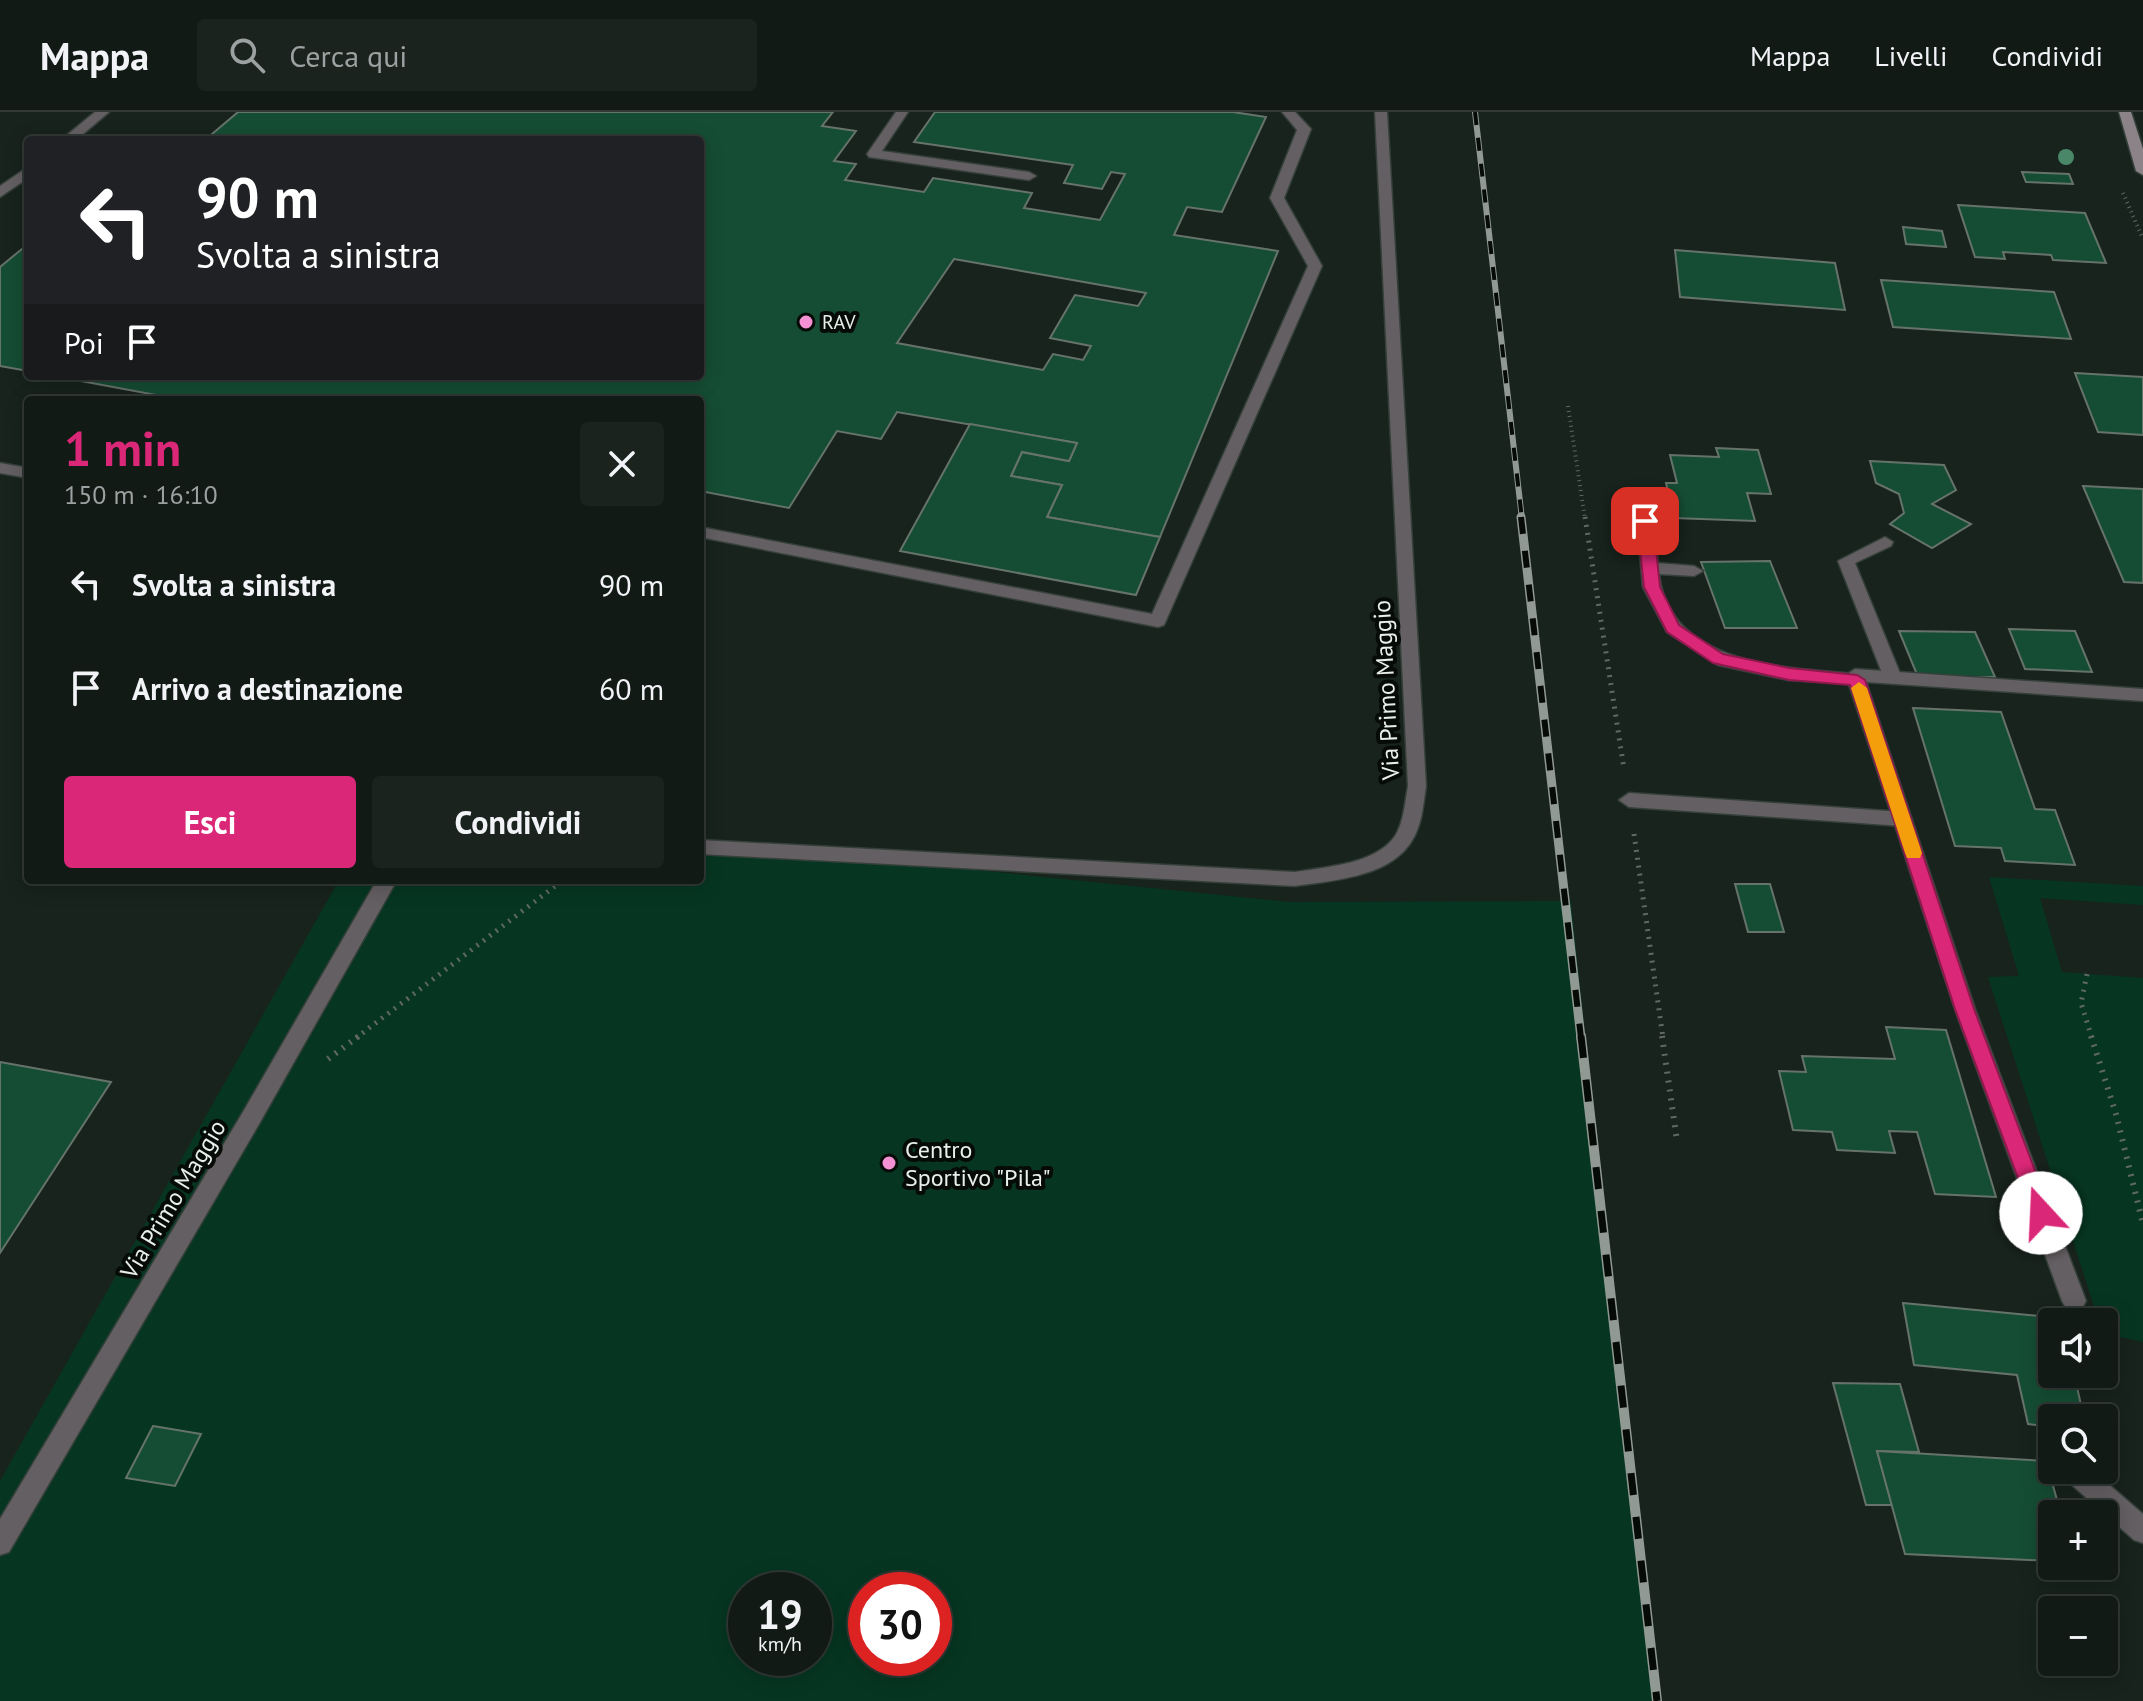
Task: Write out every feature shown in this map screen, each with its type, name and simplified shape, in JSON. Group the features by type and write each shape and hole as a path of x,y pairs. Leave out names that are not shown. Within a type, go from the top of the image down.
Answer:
{"main road":[{"path":"2125,112 2143,171"}],"street":[{"path":"73,136 103,112"},
{"path":"902,112 874,154 1029,176"},
{"path":"704,533 1158,621 1315,266 1277,198 1304,129 1288,112"},
{"name":"Via Primo Maggio","path":"704,847 1295,879 1338,873 1374,861 1401,842 1412,816 1417,786 1381,112"},
{"path":"0,193 24,174"},
{"path":"0,468 24,472"},
{"path":"1645,521 1652,587 1673,628 1718,659 1789,674 1857,680"},
{"path":"1885,542 1846,561 1893,678"},
{"path":"1650,568 1694,571"},
{"path":"2074,1301 1965,1009 1855,675 2143,695"},
{"path":"1629,800 1902,819"},
{"name":"Via Primo Maggio","path":"0,1543 251,1118 385,884"},
{"path":"2089,1484 2143,1531"}],"path":[{"path":"326,1061 558,884"},
{"path":"2087,974 2081,1003 2116,1114 2143,1224"}],"green space":[{"name":"Centro Sportivo \"Pila\"","path":"704,842 1290,902 1571,901 1655,1701 0,1701 0,1481 337,884 704,884"},
{"path":"1989,877 2143,886 2143,905 2040,898 2062,972 2143,978 2143,1342 2118,1335 2118,1308 2094,1306 1988,977 2019,976"}],"building":[{"name":"RAV","path":"238,112 833,112 822,126 856,131 834,161 856,164 845,180 924,192 933,178 1032,193 1024,208 1100,220 1125,174 1111,172 1102,189 1064,183 1073,165 914,142 935,112 1233,112 1266,117 1222,212 1187,207 1174,235 1278,251 1160,537 1047,517 1062,485 1011,476 1022,452 1069,461 1077,443 897,412 881,439 837,431 789,508 704,492 704,396 162,396 76,380 704,380 704,136 210,136","holes":["954,259 1146,293 1138,306 1075,295 1050,338 1091,346 1083,360 1053,354 1043,370 897,343"]},
{"path":"2022,172 2069,174 2073,184 2026,182"},
{"path":"1958,205 2085,213 2106,263 2053,260 2051,255 2003,252 2005,259 1975,257"},
{"path":"1903,227 1942,231 1946,247 1906,244"},
{"path":"24,247 24,370 0,366 0,267"},
{"path":"1675,250 1835,263 1845,310 1680,297"},
{"path":"1881,280 2054,292 2071,339 1893,327"},
{"path":"2075,373 2143,377 2143,435 2098,432"},
{"path":"970,424 1077,443 1069,461 1022,452 1011,476 1062,485 1047,517 1160,537 1136,595 900,551"},
{"path":"1716,448 1758,450 1771,494 1747,493 1755,521 1674,518 1666,483 1677,483 1670,455 1719,457"},
{"path":"1870,461 1944,465 1956,490 1932,504 1971,524 1932,548 1890,524 1904,513 1899,494 1876,483"},
{"path":"2083,486 2143,489 2143,583 2124,582"},
{"path":"1770,561 1797,628 1725,628 1701,562"},
{"path":"2009,629 2075,631 2092,672 2025,669"},
{"path":"1899,631 1975,632 1995,677 1918,677"},
{"path":"1913,708 2001,712 2035,809 2055,810 2075,865 2005,861 2001,848 1955,846"},
{"path":"1735,884 1770,884 1784,932 1748,932"},
{"path":"1886,1027 1946,1030 1996,1197 1935,1194 1917,1132 1889,1131 1895,1153 1837,1150 1832,1132 1793,1130 1779,1071 1806,1072 1802,1056 1895,1059"},
{"path":"0,1062 111,1082 0,1253"},
{"path":"1903,1303 2038,1316 2038,1388 2077,1388 2081,1404 2038,1404 2038,1425 2028,1424 2017,1375 1914,1365"},
{"path":"1833,1383 1900,1384 1919,1452 1877,1451 1892,1505 1866,1505"},
{"path":"153,1426 201,1434 175,1486 126,1478"},
{"path":"1877,1451 2038,1461 2038,1484 2053,1484 2057,1500 2038,1500 2038,1560 1905,1554"}],"railway":[{"path":"1475,112 1522,519"},
{"path":"1521,517 1581,1038"},
{"path":"1581,1036 1657,1701"}],"slow traffic":[{"path":"1859,688 1914,853"}],"place":[{"name":"RAV","path":"806,322"},
{"name":"Centro Sportivo \"Pila\"","path":"889,1163"}],"route":[{"path":"1645,521 1652,587 1673,628 1718,659 1789,674 1857,680 1965,1009 2041,1213"}]}
